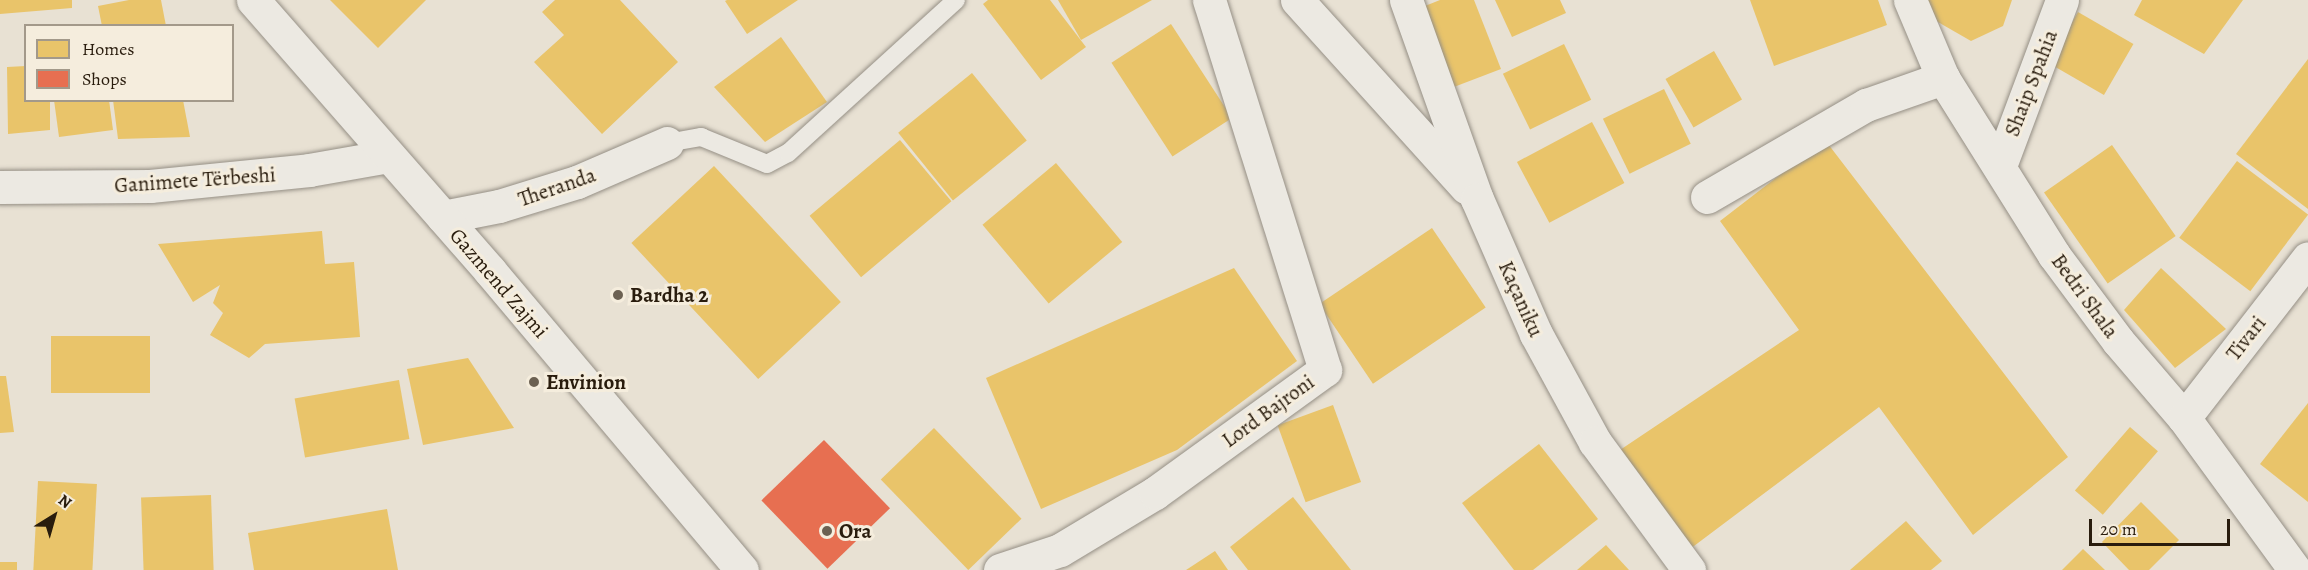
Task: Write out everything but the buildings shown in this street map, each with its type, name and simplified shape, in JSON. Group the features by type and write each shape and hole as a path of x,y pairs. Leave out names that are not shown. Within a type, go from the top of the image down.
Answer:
{"street":[{"name":"Gazmend Zajmi","path":"253,0 442,217 742,570"},
{"name":"Lord Bajroni","path":"1000,570 1060,550 1155,493 1324,370 1209,0"},
{"path":"1297,0 1477,199"},
{"name":"Kaçaniku","path":"1406,0 1477,199 1536,334 1595,442 1689,570"},
{"name":"Bedri Shala","path":"1910,0 1943,78 2054,255 2118,341 2184,418 2295,570"},
{"name":"Shaip Spahia","path":"2000,166 2062,0"},
{"path":"1707,197 1866,105 1943,78"},
{"name":"Theranda","path":"442,217 498,206 578,182 667,143"},
{"name":"Ganimete Tërbeshi","path":"0,187 150,186 309,170 389,156"},
{"name":"Tivari","path":"2184,418 2308,258"}],"lane":[{"path":"667,143 701,137 767,164 788,153 956,0"}],"place":[{"name":"Bardha 2","path":"618,295"},
{"name":"Envinion","path":"534,382"},
{"name":"Ora","path":"827,531"}]}
